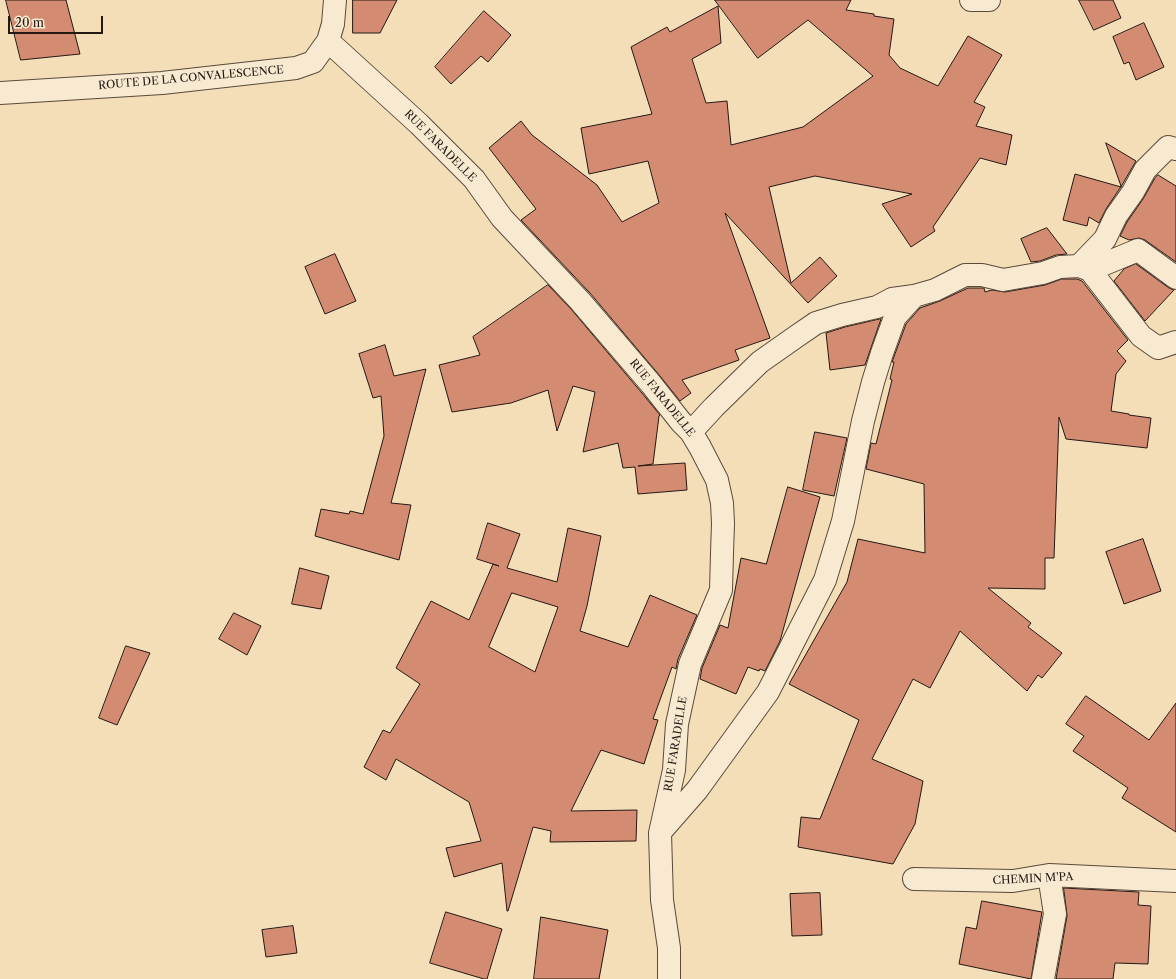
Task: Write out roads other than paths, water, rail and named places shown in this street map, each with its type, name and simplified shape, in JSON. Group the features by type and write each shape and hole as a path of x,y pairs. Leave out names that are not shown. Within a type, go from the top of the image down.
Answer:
{"street":[{"name":"ROUTE DE LA CONVALESCENCE","path":"0,93 162,83 296,68 313,62 328,41 333,24 334,0"},
{"path":"970,0 989,0"},
{"name":"RUE FARADELLE","path":"328,41 419,124 474,179 502,218 580,301 646,378 680,422 691,432 716,480 722,503 724,523 721,590 690,664 677,724 674,770 660,833 662,900 669,948 669,979"},
{"path":"1084,268 1105,239 1116,216 1133,192 1145,170 1168,147 1176,149"},
{"path":"691,432 760,362 816,324 842,315 877,307 892,299 914,296 935,290 965,275 982,275 1003,280 1043,273 1060,267 1084,268 1138,250 1176,278"},
{"path":"1084,268 1141,336 1158,348 1176,342"},
{"path":"660,833 697,790 768,692 790,652 825,580 843,521 863,421 873,382 896,318 914,296"},
{"path":"1043,979 1055,914 1049,875"},
{"name":"CHEMIN M'PA","path":"914,879 1014,881 1049,875 1176,881"}]}
